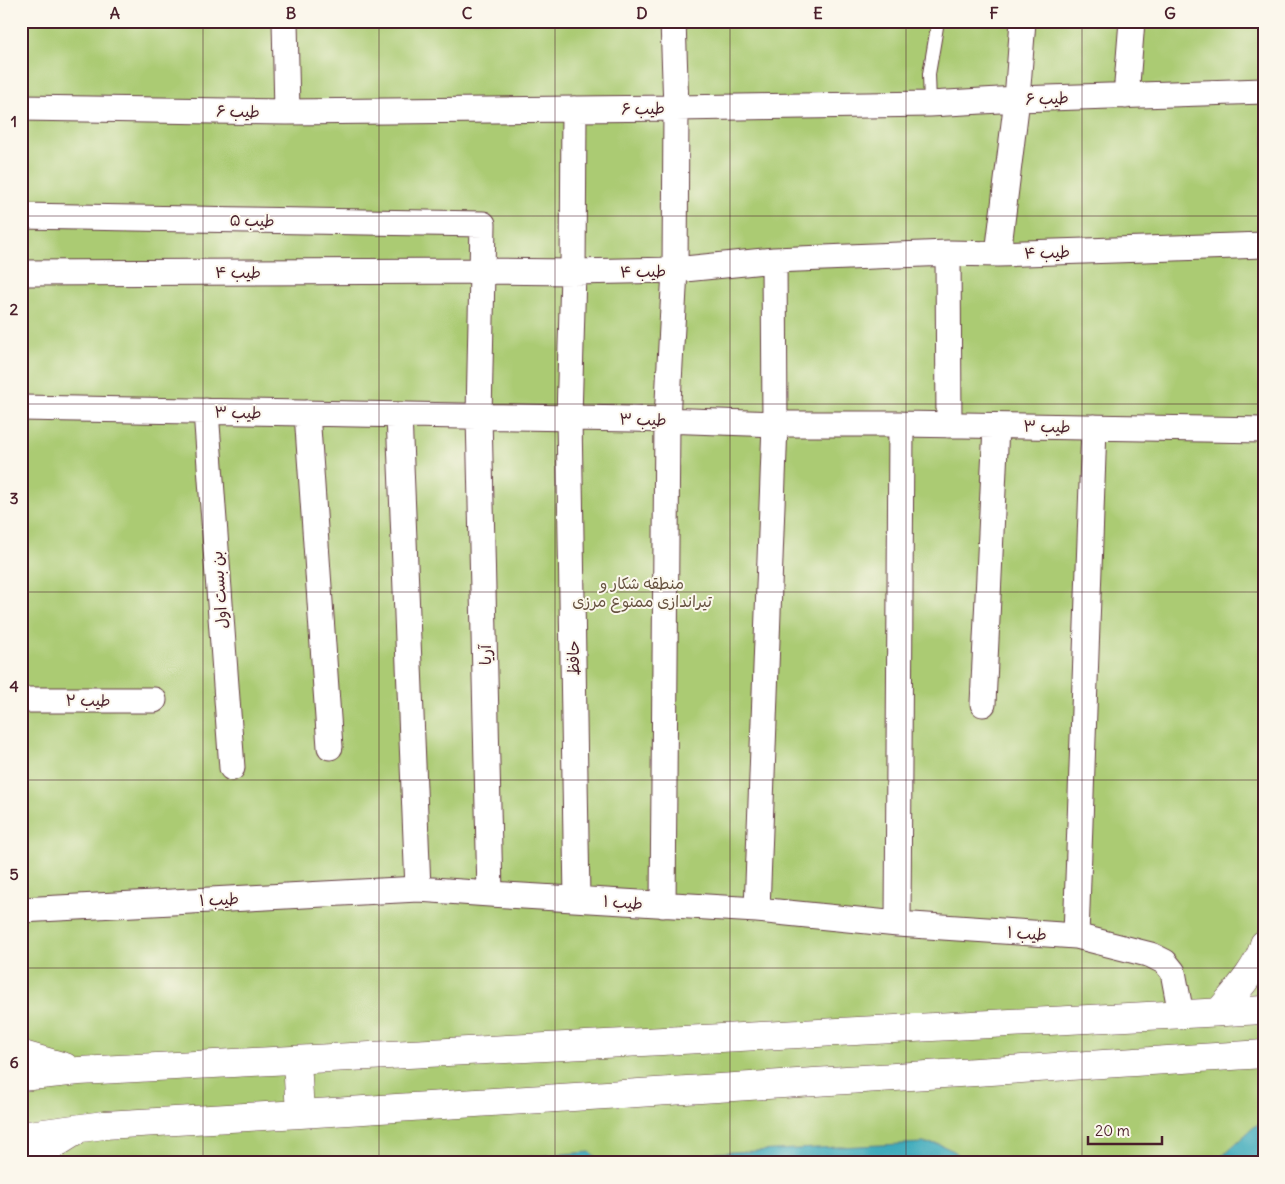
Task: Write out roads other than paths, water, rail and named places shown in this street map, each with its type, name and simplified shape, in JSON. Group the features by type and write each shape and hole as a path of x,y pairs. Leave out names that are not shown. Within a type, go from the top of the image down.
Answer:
{"main road":[{"path":"1219,1012 1245,980 1262,953 1264,944"},
{"path":"21,1077 79,1071 1264,1010"},
{"path":"21,1053 79,1071"},
{"path":"21,1136 81,1128 1264,1054"},
{"path":"297,1060 300,1114"},
{"path":"25,1163 81,1128"}],"street":[{"path":"285,21 287,112"},
{"path":"663,905 667,420 675,270 676,108 673,21"},
{"path":"998,254 1017,99 1023,21"},
{"path":"1126,96 1132,21"},
{"name":"طیب ۶","path":"21,108 287,112 676,108 930,104 1017,99 1264,91"},
{"name":"حافظ","path":"574,109 570,418 577,898"},
{"name":"طیب ۵","path":"21,216 483,224"},
{"name":"آریا","path":"483,224 479,416 490,894"},
{"name":"طیب ۴","path":"21,273 573,272 675,270 774,260 948,253 998,254 1264,246"},
{"path":"948,253 949,425"},
{"path":"757,910 775,424 774,260"},
{"name":"طیب ۳","path":"21,408 479,416 775,424 901,424 1264,430"},
{"name":"بن بست اول","path":"206,411 232,768"},
{"path":"307,413 330,747"},
{"path":"399,415 418,889"},
{"path":"898,924 901,424"},
{"path":"983,704 996,426"},
{"path":"1076,936 1094,427"},
{"name":"طیب ۲","path":"21,700 154,700"},
{"name":"طیب ۱","path":"21,910 418,889 757,910 898,924 1076,936 1151,955 1165,962 1173,972 1181,1014"}],"lane":[{"path":"930,104 929,74 938,21"}],"water":[{"path":"1264,1121 1264,1163 1214,1163 1255,1126"},
{"path":"922,1143 939,1144 954,1151 969,1163 697,1163 712,1153"},
{"path":"590,1152 603,1163 447,1163"}],"park label":[{"name":"منطقه شکار و تیراندازی ممنوع مرزی","path":"642,592"}]}
